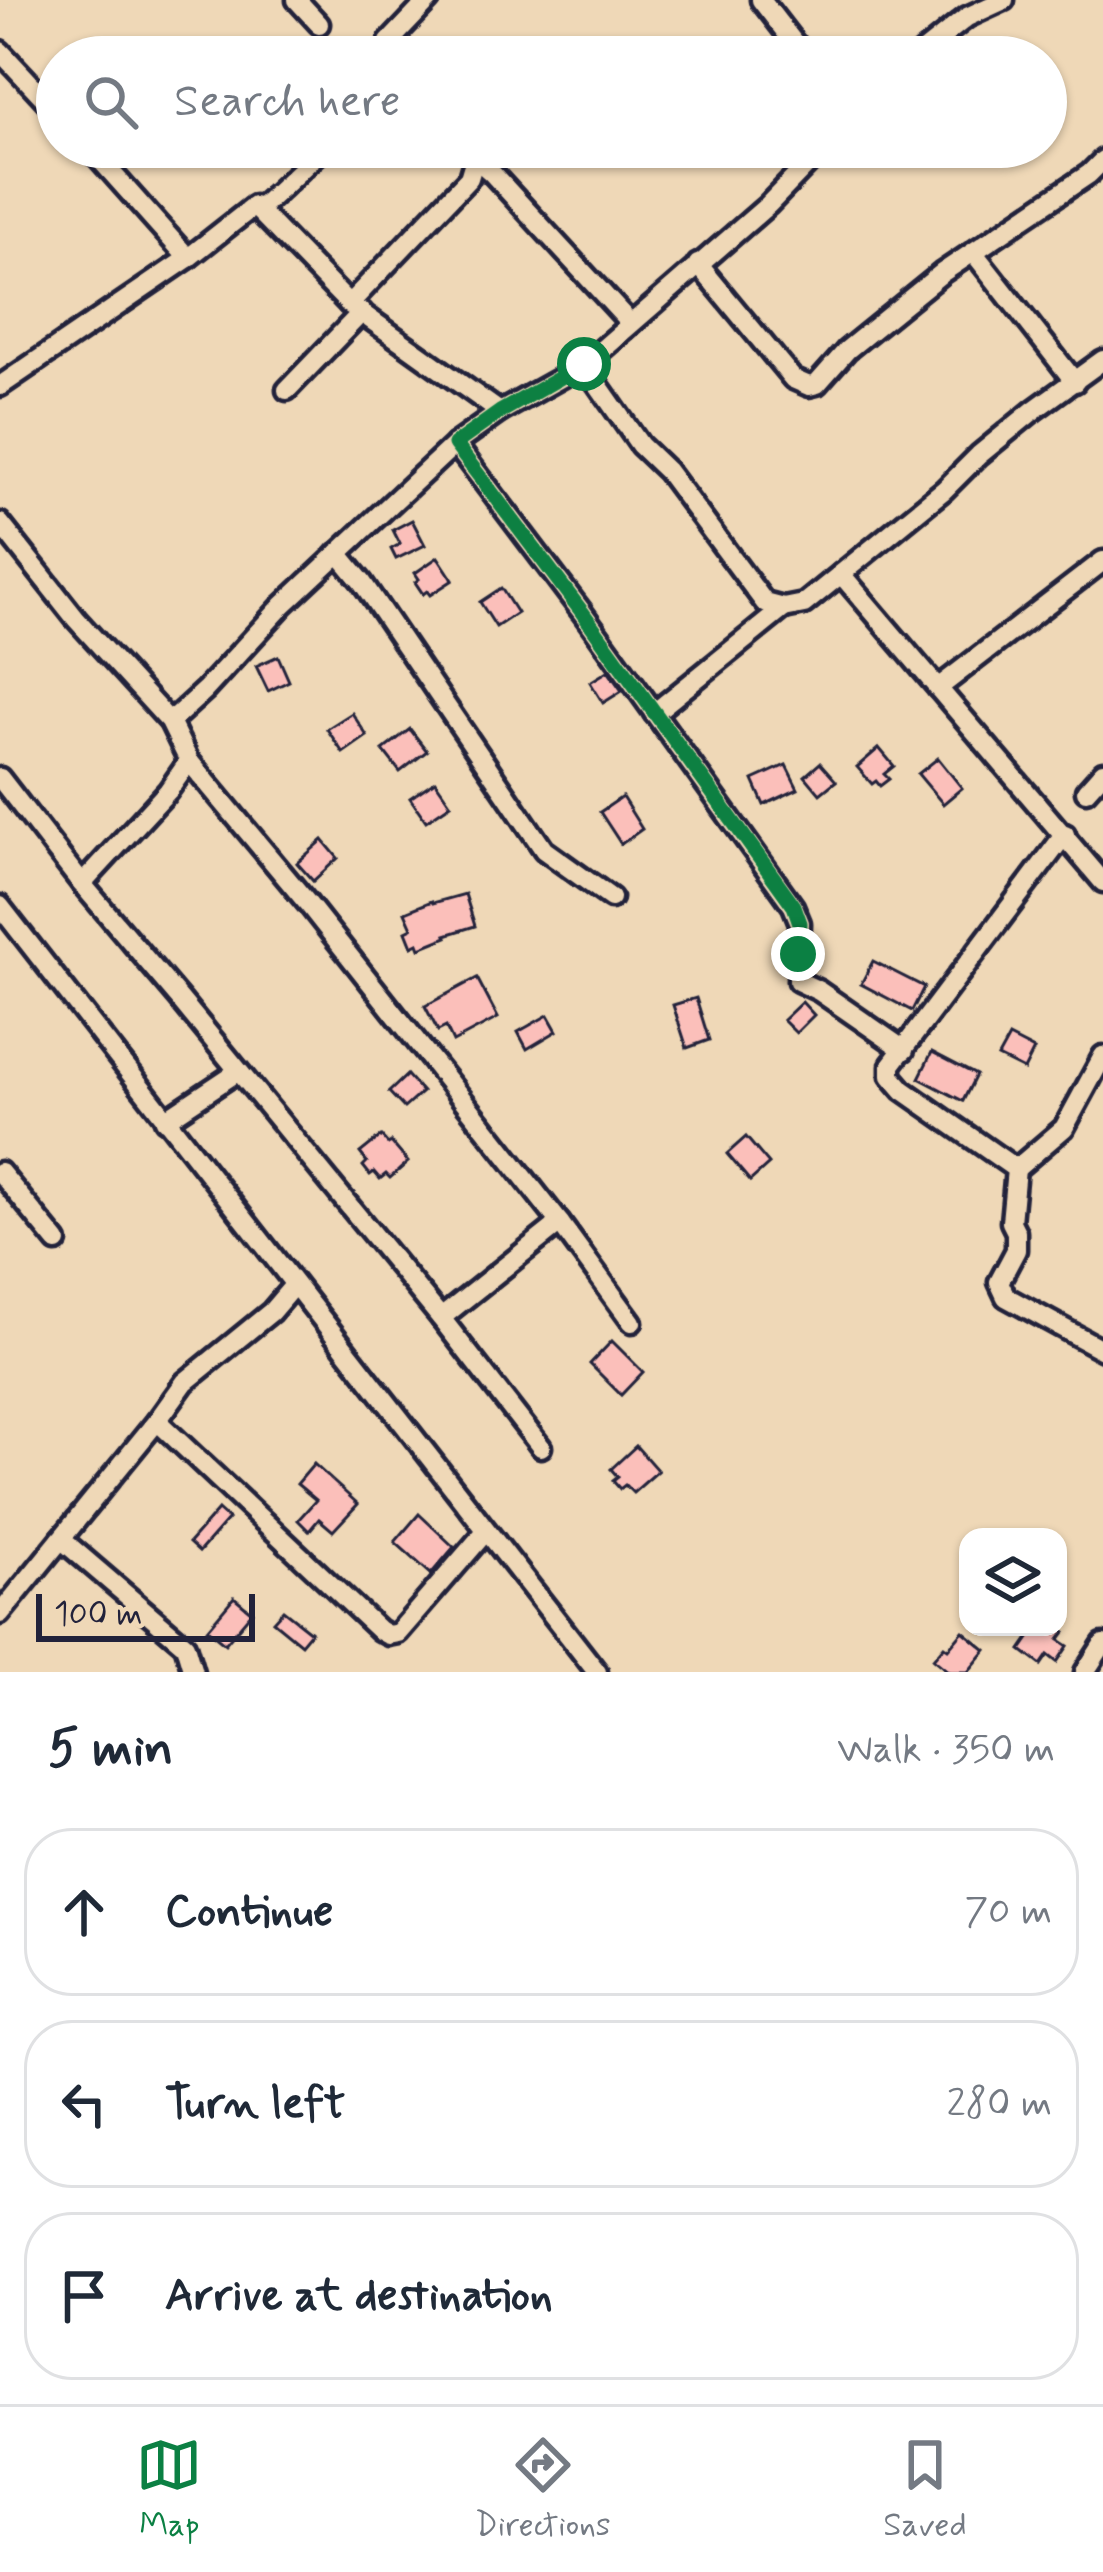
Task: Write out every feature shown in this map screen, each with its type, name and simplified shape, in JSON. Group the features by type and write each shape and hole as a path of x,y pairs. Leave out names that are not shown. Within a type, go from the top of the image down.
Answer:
{"street":[{"path":"297,0 319,24"},
{"path":"395,36 429,0"},
{"path":"761,0 789,36"},
{"path":"943,36 967,17 1004,0"},
{"path":"0,51 36,90"},
{"path":"698,264 793,379 808,386 817,384 847,350 942,273 1103,160"},
{"path":"108,168 188,258"},
{"path":"258,210 303,168"},
{"path":"287,390 469,178 469,168"},
{"path":"487,168 631,325"},
{"path":"170,722 338,553 455,444 584,364 769,205 804,168"},
{"path":"0,386 188,258 254,206 355,308 500,412"},
{"path":"974,253 1075,382"},
{"path":"584,364 640,445 667,471 765,603 784,608 804,604 944,490 979,455 1103,360"},
{"path":"455,444 794,906 800,923 798,981 904,1050"},
{"path":"0,524 76,620 170,722 189,760 560,1223 632,1322"},
{"path":"338,553 544,850 611,898"},
{"path":"938,688 1103,561"},
{"path":"841,574 1103,882"},
{"path":"655,713 784,608"},
{"path":"82,884 168,791 189,760"},
{"path":"1086,791 1103,772"},
{"path":"0,778 541,1447"},
{"path":"1016,1169 903,1090 891,1076 891,1065 1065,834"},
{"path":"0,906 597,1672"},
{"path":"1103,1056 1064,1128 1016,1169 1011,1222 1016,1250 999,1282 1006,1297 1103,1350"},
{"path":"165,1120 237,1072"},
{"path":"0,1172 57,1242"},
{"path":"441,1318 560,1223"},
{"path":"0,1614 184,1382 272,1312 294,1285"},
{"path":"157,1421 388,1635 398,1633 487,1531"},
{"path":"61,1539 185,1645 194,1672"},
{"path":"1084,1672 1103,1644"}],"building":[{"path":"412,520 425,545 396,559 391,549 400,544 393,530"},
{"path":"438,557 453,580 430,595 423,594 415,573"},
{"path":"501,588 517,613 496,627 480,602"},
{"path":"278,656 289,681 268,691 256,666"},
{"path":"608,671 622,691 603,703 590,682"},
{"path":"352,713 367,736 343,753 327,729"},
{"path":"410,729 427,751 400,772 383,750"},
{"path":"879,748 894,766 884,774 889,779 880,786 857,767"},
{"path":"938,758 962,788 943,804 918,774"},
{"path":"820,763 836,781 820,794 805,776"},
{"path":"786,765 798,789 764,805 753,780"},
{"path":"435,781 451,804 426,821 410,798"},
{"path":"622,797 642,829 621,844 600,812"},
{"path":"323,840 338,858 313,881 297,863"},
{"path":"465,894 475,926 420,948 418,943 412,946 406,931 412,928 405,912"},
{"path":"873,961 924,987 912,1011 861,984"},
{"path":"477,978 498,1018 453,1042 446,1027 438,1031 425,1006"},
{"path":"696,998 709,1040 687,1048 673,1005"},
{"path":"802,1002 814,1015 796,1033 783,1020"},
{"path":"548,1015 557,1031 527,1049 518,1032"},
{"path":"1009,1037 1034,1050 1024,1070 998,1057"},
{"path":"932,1052 976,1075 963,1101 919,1078"},
{"path":"407,1075 422,1092 404,1108 389,1092"},
{"path":"381,1136 408,1162 390,1178 386,1174 380,1179 363,1166 367,1162 360,1153"},
{"path":"746,1137 769,1164 750,1181 727,1154"},
{"path":"612,1341 643,1372 621,1395 590,1364"},
{"path":"636,1446 658,1471 633,1493 625,1485 620,1489 611,1469"},
{"path":"314,1464 358,1504 333,1531 319,1519 309,1531 298,1520 316,1500 297,1484"},
{"path":"218,1510 228,1519 199,1552 189,1543"},
{"path":"419,1514 454,1547 431,1574 395,1542"},
{"path":"234,1597 252,1612 225,1644 207,1629"},
{"path":"283,1610 311,1632 301,1644 273,1621"},
{"path":"959,1636 969,1636 986,1650 968,1672 949,1672 933,1659 944,1646 948,1649"},
{"path":"1031,1636 1062,1636 1059,1640 1068,1646 1057,1662 1048,1655 1041,1665 1021,1650"}],"route":[{"path":"584,364 455,444 794,906 800,923 798,954"}]}
